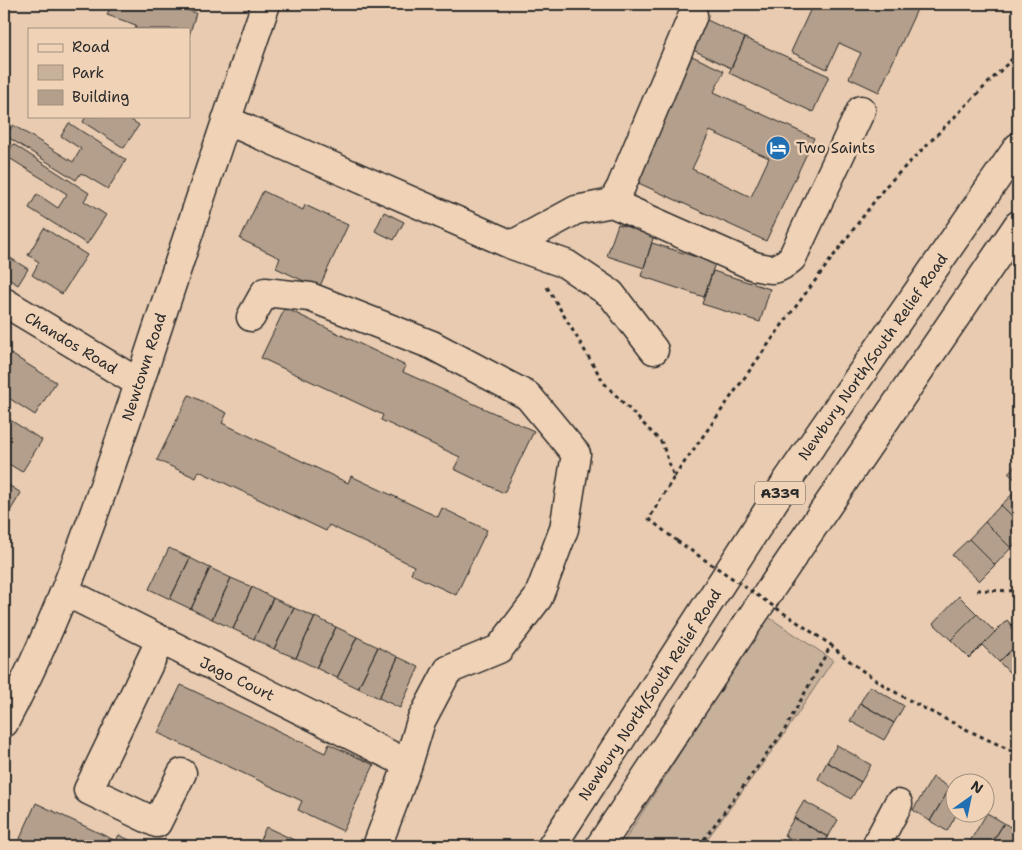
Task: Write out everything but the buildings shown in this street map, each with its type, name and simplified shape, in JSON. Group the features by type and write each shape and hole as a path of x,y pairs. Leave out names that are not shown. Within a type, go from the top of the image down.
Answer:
{"main road":[{"name":"Newtown Road","path":"4,724 40,652 66,592 103,491 263,5"},
{"path":"612,202 692,15"},
{"path":"512,245 576,210 612,202 754,266 774,271 792,258 861,110"},
{"path":"226,120 512,245 566,264 611,294 654,350"},
{"name":"Newbury North/South Relief Road","path":"552,846 787,481 1018,147"},
{"name":"A339","path":"600,846 753,615 1018,225"},
{"path":"251,317 265,292 310,297 432,345 528,396 576,454 564,529 538,598 499,649 448,670 421,721 408,764 377,846"},
{"name":"Chandos Road","path":"4,302 139,383"},
{"name":"Jago Court","path":"66,592 160,641 408,764"},
{"path":"160,641 88,790 157,823 182,773"},
{"path":"879,845 898,804"}],"path":[{"path":"1018,53 885,187 782,325 674,477 649,519 677,541 831,645 854,666 884,685 1018,754"},
{"path":"544,282 604,384 662,443 674,477"},
{"path":"977,590 1018,591"},
{"path":"699,846 784,731 831,645"}],"green space":[{"path":"767,616 833,660 785,733 702,846 621,846"}],"place":[{"name":"Two Saints","path":"778,148"}]}
